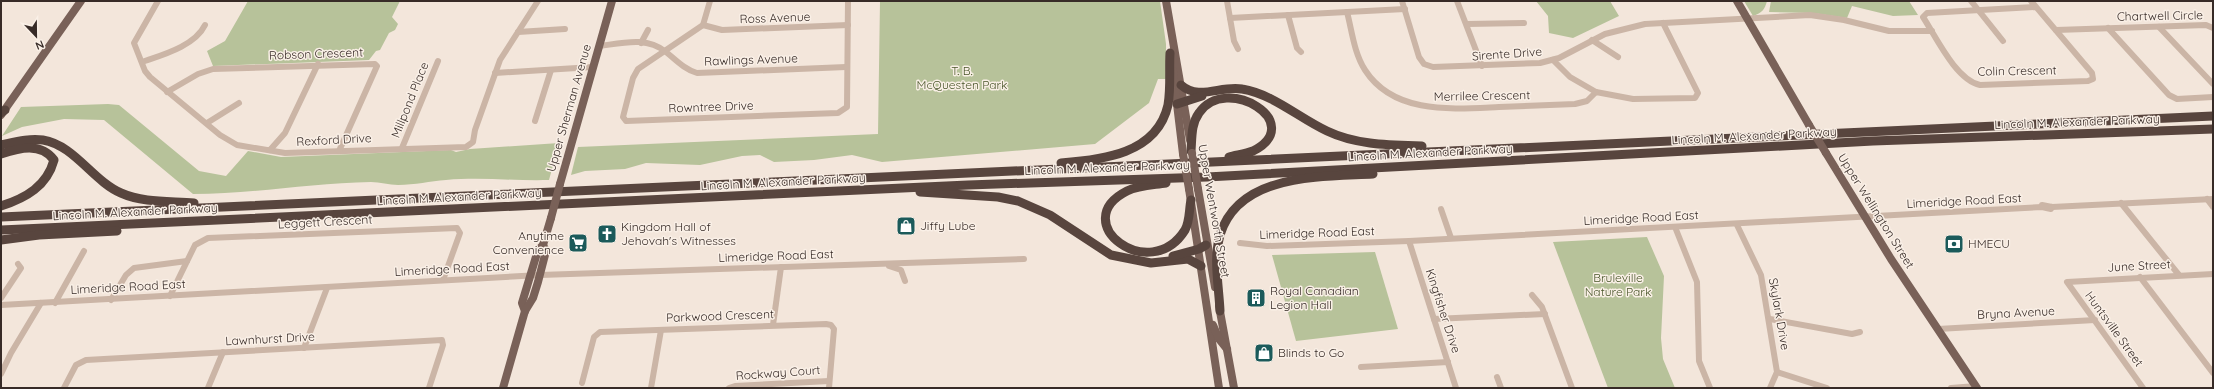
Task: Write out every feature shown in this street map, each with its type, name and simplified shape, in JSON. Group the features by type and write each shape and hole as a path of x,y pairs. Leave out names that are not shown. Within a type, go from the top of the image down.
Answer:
{"highway":[{"path":"866,178 881,174 1086,161 1108,158 1128,151 1148,137 1159,126 1165,114 1168,102 1170,53"},
{"path":"1182,85 1187,91 1194,93 1234,88 1257,93 1278,102 1327,131 1349,139 1377,144 1445,147 1461,150"},
{"path":"1180,102 1220,92 1257,93"},
{"path":"1166,165 1232,156 1255,150 1270,138 1272,128 1270,119 1262,109 1248,101 1228,98 1215,101 1204,106 1196,116 1189,153"},
{"path":"2151,118 2164,114 2213,111"},
{"name":"Lincoln M. Alexander Parkway","path":"1,217 222,206 534,195 1461,150 2213,116"},
{"name":"Lincoln M. Alexander Parkway","path":"1,230 1207,177 1873,141 2213,129"},
{"path":"2184,130 2200,135 2213,135"},
{"path":"3,144 40,139 56,143 72,154 101,181 122,193 156,200 222,206"},
{"path":"1,154 27,148 43,149 51,153 54,160 49,176 41,186 22,198 1,206"},
{"path":"1220,311 1218,251 1220,235 1232,210 1256,192 1275,184 1295,181 1490,165 1505,162"},
{"path":"1191,200 1185,230 1177,240 1160,250 1144,252 1124,247 1112,238 1105,226 1107,208 1115,198 1127,191 1207,177"},
{"path":"908,189 925,193 968,194 1018,201 1050,215 1111,255 1134,261 1151,263 1188,259 1202,266"},
{"path":"1,240 40,235 205,224 226,220"},
{"path":"1134,261 1161,259 1203,247"}],"main road":[{"path":"2,113 81,1"},
{"name":"Upper Sherman Avenue","path":"525,311 522,303 538,250 543,245 612,1"},
{"name":"Upper Wentworth Street","path":"1166,1 1171,38 1169,41 1170,53 1189,153 1193,189 1203,247 1202,266 1219,388"},
{"name":"Upper Wellington Street","path":"1738,1 1809,125 1866,218 1976,387"},
{"name":"Upper Wentworth Street","path":"1171,38 1174,41 1182,85 1180,102"},
{"name":"Upper Wentworth Street","path":"1193,189 1191,200 1220,311 1234,388"},
{"name":"Upper Sherman Avenue","path":"503,388 525,311 532,303 540,275 546,251 543,245"},
{"path":"1208,314 1219,340 1228,350"},
{"path":"1223,388 1225,383 1232,377"}],"street":[{"name":"Rexford Drive","path":"158,1 136,37 134,43 150,77 233,143 286,153 339,150 466,147 473,142 475,130 500,60 538,1"},
{"path":"703,25 710,1"},
{"name":"Rowntree Drive","path":"703,25 638,69 634,78 624,117 626,121 838,113 843,111 847,107 846,67 848,1"},
{"path":"1227,1 1234,41 1238,49"},
{"name":"Sirente Drive","path":"1402,1 1419,57 1424,64 1433,68 1540,63 1553,60 1592,40 1622,28 1645,24 1747,18 1826,16 1889,31 1932,31"},
{"path":"1457,1 1482,66"},
{"path":"1971,1 2003,41"},
{"path":"2031,1 2056,30"},
{"name":"Colin Crescent","path":"2036,7 1927,13 1923,17 1962,72 1973,84 1980,85 2088,81 2093,79 2092,72 2056,30"},
{"path":"1230,18 1405,9"},
{"name":"Merrilee Crescent","path":"1346,12 1365,70 1387,92 1424,107 1444,109 1571,104 1587,101 1596,92"},
{"path":"1288,15 1297,48 1301,52"},
{"path":"1467,24 1524,23"},
{"path":"1553,60 1570,77 1596,92 1619,98 1642,101 1695,98 1698,96 1698,93 1663,23"},
{"path":"142,62 182,45 199,34 205,25"},
{"name":"Ross Avenue","path":"703,25 714,30 848,25"},
{"name":"Chartwell Circle","path":"2056,30 2206,25 2213,28"},
{"path":"2159,27 2213,84"},
{"name":"Chartwell Circle","path":"2108,28 2169,95 2177,98 2213,97"},
{"path":"518,32 565,29"},
{"path":"641,43 648,30"},
{"path":"1592,40 1618,57"},
{"name":"Rawlings Avenue","path":"600,46 641,43 655,45 665,51 688,70 697,73 846,67"},
{"name":"Millpond Place","path":"402,148 438,61"},
{"name":"Robson Crescent","path":"167,92 198,74 213,69 371,62 377,65 339,150"},
{"path":"270,150 285,133 318,64"},
{"path":"495,73 593,67"},
{"path":"535,121 551,70"},
{"path":"207,123 239,103"},
{"path":"2210,199 2213,207"},
{"name":"Limeridge Road East","path":"1240,243 1267,246 1409,241 1737,225 2042,207 2046,210 2052,209 2052,207 2210,199"},
{"path":"2121,203 2178,275"},
{"path":"1441,210 1451,238"},
{"name":"Skylark Drive","path":"1737,225 1761,275 1770,319 1777,372"},
{"path":"1675,227 1698,282 1699,361 1710,388"},
{"name":"Leggett Crescent","path":"170,296 196,244 206,239 456,228 459,229 460,233 443,280"},
{"name":"Kingfisher Drive","path":"1409,241 1456,388"},
{"path":"55,303 84,251"},
{"name":"Limeridge Road East","path":"1,305 540,275 1024,259"},
{"path":"111,300 126,274 134,268 187,261"},
{"path":"1,298 21,268 18,264"},
{"path":"871,264 899,269 903,273 905,281"},
{"path":"773,325 781,267"},
{"name":"June Street","path":"2067,282 2213,274"},
{"path":"2140,277 2213,373"},
{"name":"Huntsville Street","path":"2067,282 2143,388"},
{"path":"304,348 327,288"},
{"path":"1532,295 1538,301 1545,314 1572,388"},
{"path":"1,374 11,353 41,303"},
{"path":"1434,319 1545,314"},
{"path":"1770,319 1852,334 1860,332"},
{"name":"Bryna Avenue","path":"1938,329 2094,320"},
{"name":"Parkwood Crescent","path":"582,383 594,337 597,334 605,332 826,324 833,327 829,384"},
{"path":"651,388 661,330"},
{"name":"Lawnhurst Drive","path":"64,388 76,365 85,360 442,340 443,345 429,388"},
{"path":"208,388 223,352"},
{"path":"1361,367 1448,362"},
{"path":"1770,388 1777,372 1827,388"},
{"path":"1497,377 1501,388"},
{"name":"Rockway Court","path":"729,388 735,386 829,384"},
{"path":"1951,388 1976,387"}],"green space":[{"path":"248,1 400,1 392,17 398,24 395,30 389,33 380,50 376,51 369,60 213,66 207,51 225,41"},
{"name":"T. B. McQuesten Park","path":"880,1 1160,1 1166,44 1166,79 1158,79 1149,103 1095,144 882,162 852,155 814,160 774,162 760,155 742,156 700,165 646,163 625,169 585,171 571,175 578,147 878,134"},
{"path":"1536,1 1610,1 1619,16 1573,38 1549,33 1548,16"},
{"path":"1744,1 1767,1 1763,10 1759,14 1753,16"},
{"path":"1771,1 1909,1 1918,15 1893,16 1852,6 1847,18 1813,13 1769,12"},
{"path":"108,104 119,105 199,171 226,176 248,151 281,157 451,150 456,152 470,149 559,143 549,180 459,179 398,185 374,182 326,184 215,194 193,194 104,120 64,119 22,127 2,136 21,107"},
{"name":"Bruleville Nature Park","path":"1647,237 1664,276 1661,338 1663,359 1675,388 1608,388 1553,242"},
{"path":"1375,252 1398,329 1296,341 1272,255"}],"place":[{"name":"Jiffy Lube","path":"906,226"},
{"name":"Kingdom Hall of Jehovah's Witnesses","path":"607,234"},
{"name":"Anytime Convenience","path":"578,243"},
{"name":"HMECU","path":"1954,244"},
{"name":"Royal Canadian Legion Hall","path":"1256,298"},
{"name":"Blinds to Go","path":"1264,353"}]}
